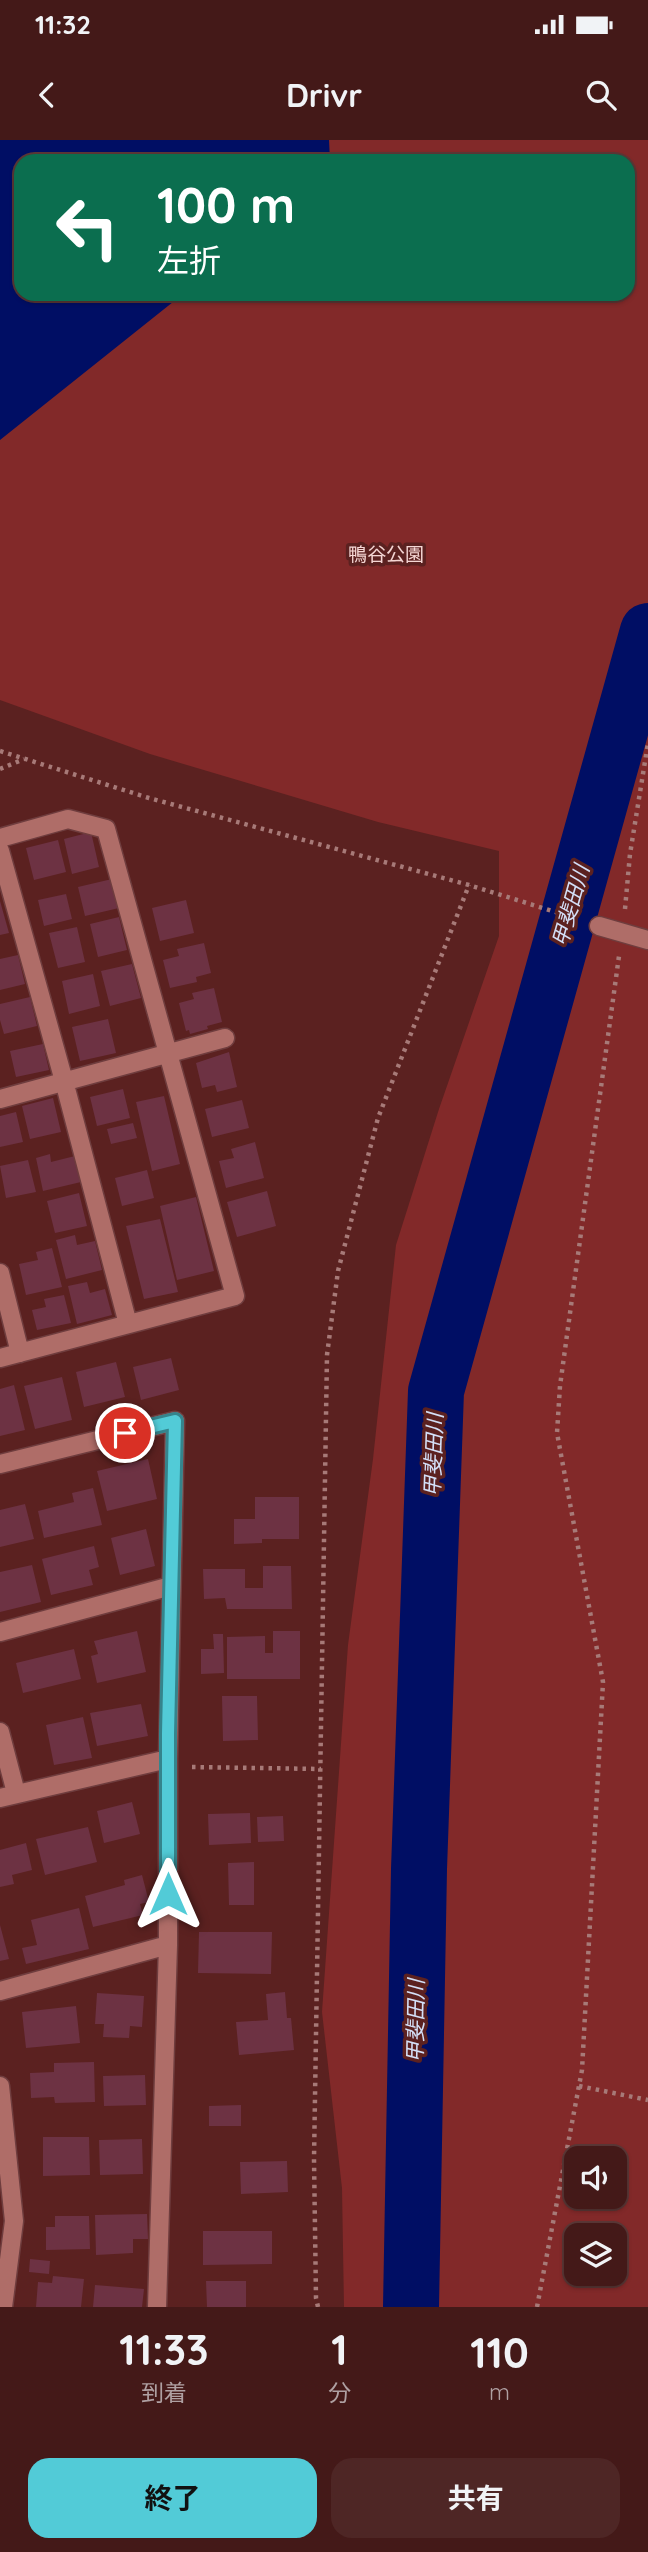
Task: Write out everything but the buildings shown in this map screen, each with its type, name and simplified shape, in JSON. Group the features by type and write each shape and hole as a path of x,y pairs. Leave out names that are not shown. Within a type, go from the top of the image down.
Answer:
{"street":[{"path":"0,838 68,819 106,829 235,1296 0,1358"},
{"path":"0,851 128,1324"},
{"path":"599,926 648,940"},
{"path":"0,1098 225,1038"},
{"path":"0,1273 20,1353"},
{"path":"0,1464 175,1421 167,1945 157,2307"},
{"path":"0,1632 172,1586"},
{"path":"0,1732 8,1795 168,1763"},
{"path":"0,1991 167,1945"},
{"path":"0,2086 14,2221 4,2307"}],"path":[{"path":"537,2307 582,2070 603,1682 557,1433 562,1373 622,933 629,854 648,743"},
{"path":"0,751 149,798 505,895 599,926"},
{"path":"0,769 25,758"},
{"path":"318,2307 314,2159 327,1355 338,1271 378,1118 469,885"},
{"path":"168,1763 321,1769"},
{"path":"579,2086 648,2100"}],"green space":[{"name":"鴨谷公園","path":"0,140 648,140 648,2307 344,2307 342,2188 322,2012 348,1645 373,1459 396,1245 439,1109 499,936 499,851 378,822 150,754 0,700"}],"shaded area":[{"path":"0,140 329,140 330,154 14,154 14,301 174,301 0,440"}],"waterway":[{"name":"甲斐田川","path":"411,2307 419,1869 436,1391 648,631"}],"route":[{"path":"125,1433 175,1421 168,1734 168,1894"}]}
